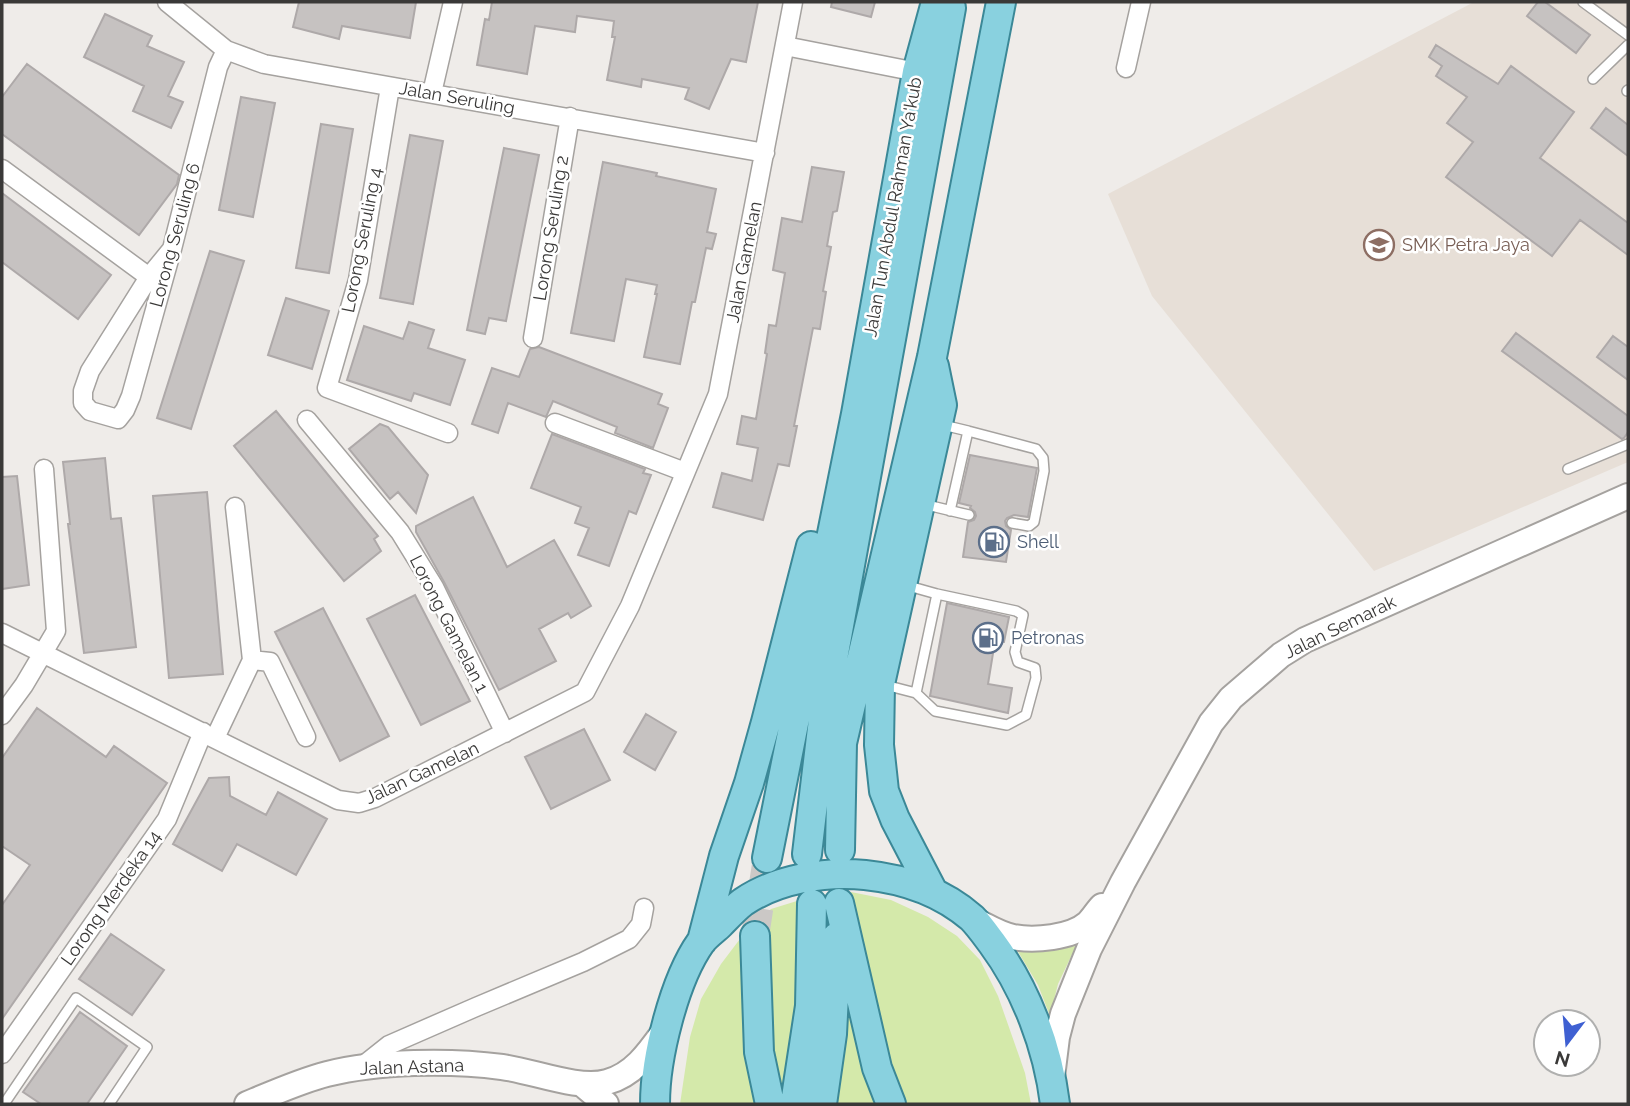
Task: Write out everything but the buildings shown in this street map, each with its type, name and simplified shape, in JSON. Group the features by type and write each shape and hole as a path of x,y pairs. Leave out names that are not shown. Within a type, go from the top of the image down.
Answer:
{"main road":[{"name":"Jalan Tun Abdul Rahman Ya'kub","path":"856,414 917,72 936,2"},
{"path":"807,854 825,703 952,2"},
{"path":"840,850 842,743 932,357 1001,2"},
{"path":"932,357 942,405 880,684 879,745 884,791 895,820 933,892"},
{"path":"767,858 856,414"},
{"path":"655,1104 656,1078 666,1029 680,983 702,941 724,856 766,722 819,517 856,414"},
{"name":"Jalan Semarak","path":"1054,1091 1058,1037 1063,1014 1097,932 1211,723 1231,698 1281,655 1305,640 1628,496"},
{"path":"702,941 743,903 766,891 811,877 843,874 897,880 933,892 972,919 996,931 1032,938 1070,933 1086,924 1123,881"},
{"path":"795,1104 825,903"},
{"path":"822,1104 832,1034 825,903"},
{"path":"825,903 891,1104"},
{"path":"972,919 998,952 1024,997 1041,1040 1054,1091"},
{"path":"755,936 759,1052 769,1104"},
{"path":"582,1084 605,1083 623,1076 649,1053 666,1029"},
{"name":"Jalan Astana","path":"247,1104 326,1074 360,1068 424,1063 503,1067 582,1084"},
{"path":"582,1084 606,1104"}],"street":[{"name":"Jalan Seruling","path":"167,2 226,50 264,64 765,153"},
{"path":"432,93 453,2"},
{"name":"Jalan Gamelan","path":"2,633 338,800 359,803 375,798 585,692 630,606 718,394 793,2"},
{"path":"1126,68 1141,2"},
{"path":"785,46 917,72"},
{"name":"Lorong Seruling 6","path":"149,277 90,370 83,391 83,403 90,411 118,419 131,396 218,67 226,50"},
{"name":"Lorong Seruling 4","path":"390,87 358,280 327,388 448,433"},
{"name":"Lorong Seruling 2","path":"533,338 570,117"},
{"path":"2,170 149,277 172,249"},
{"name":"Lorong Gamelan 1","path":"307,420 400,532 434,587 505,733"},
{"path":"555,423 685,472"},
{"path":"2,715 24,685 56,631 44,469"},
{"path":"235,507 252,660 270,662 306,737"},
{"name":"Lorong Merdeka 14","path":"2,1054 167,819 209,735 252,660"},
{"path":"360,1068 389,1045 583,962 629,939 641,924 644,908"}],"lane":[{"path":"1583,2 1628,35"},
{"path":"1593,79 1628,46"},
{"path":"938,423 1036,449 1043,458 1044,471 1034,522 1030,526 1012,523"},
{"path":"950,511 968,431"},
{"path":"1568,470 1628,444"},
{"path":"920,503 969,515"},
{"path":"880,684 916,693 934,711 1007,725 1026,715 1036,678 1035,668 1018,662 1015,652 1024,615 902,584"},
{"path":"916,693 937,594"},
{"path":"4,1104 76,998 147,1047 109,1104"}],"shaded area":[{"name":"SMK Petra Jaya","path":"1474,2 1628,2 1628,462 1374,571 1152,296 1108,194"}],"green space":[{"path":"851,892 891,900 928,917 957,936 980,960 998,996 1025,1073 1031,1104 680,1104 690,1037 701,999 721,964 746,931 771,909 813,896"},
{"path":"1078,942 1058,984 1050,1016 1038,985 1014,945"}],"tunnel":[{"path":"755,936 767,858"}],"place":[{"name":"SMK Petra Jaya","path":"1379,245"},
{"name":"Shell","path":"994,542"},
{"name":"Petronas","path":"988,638"}]}
